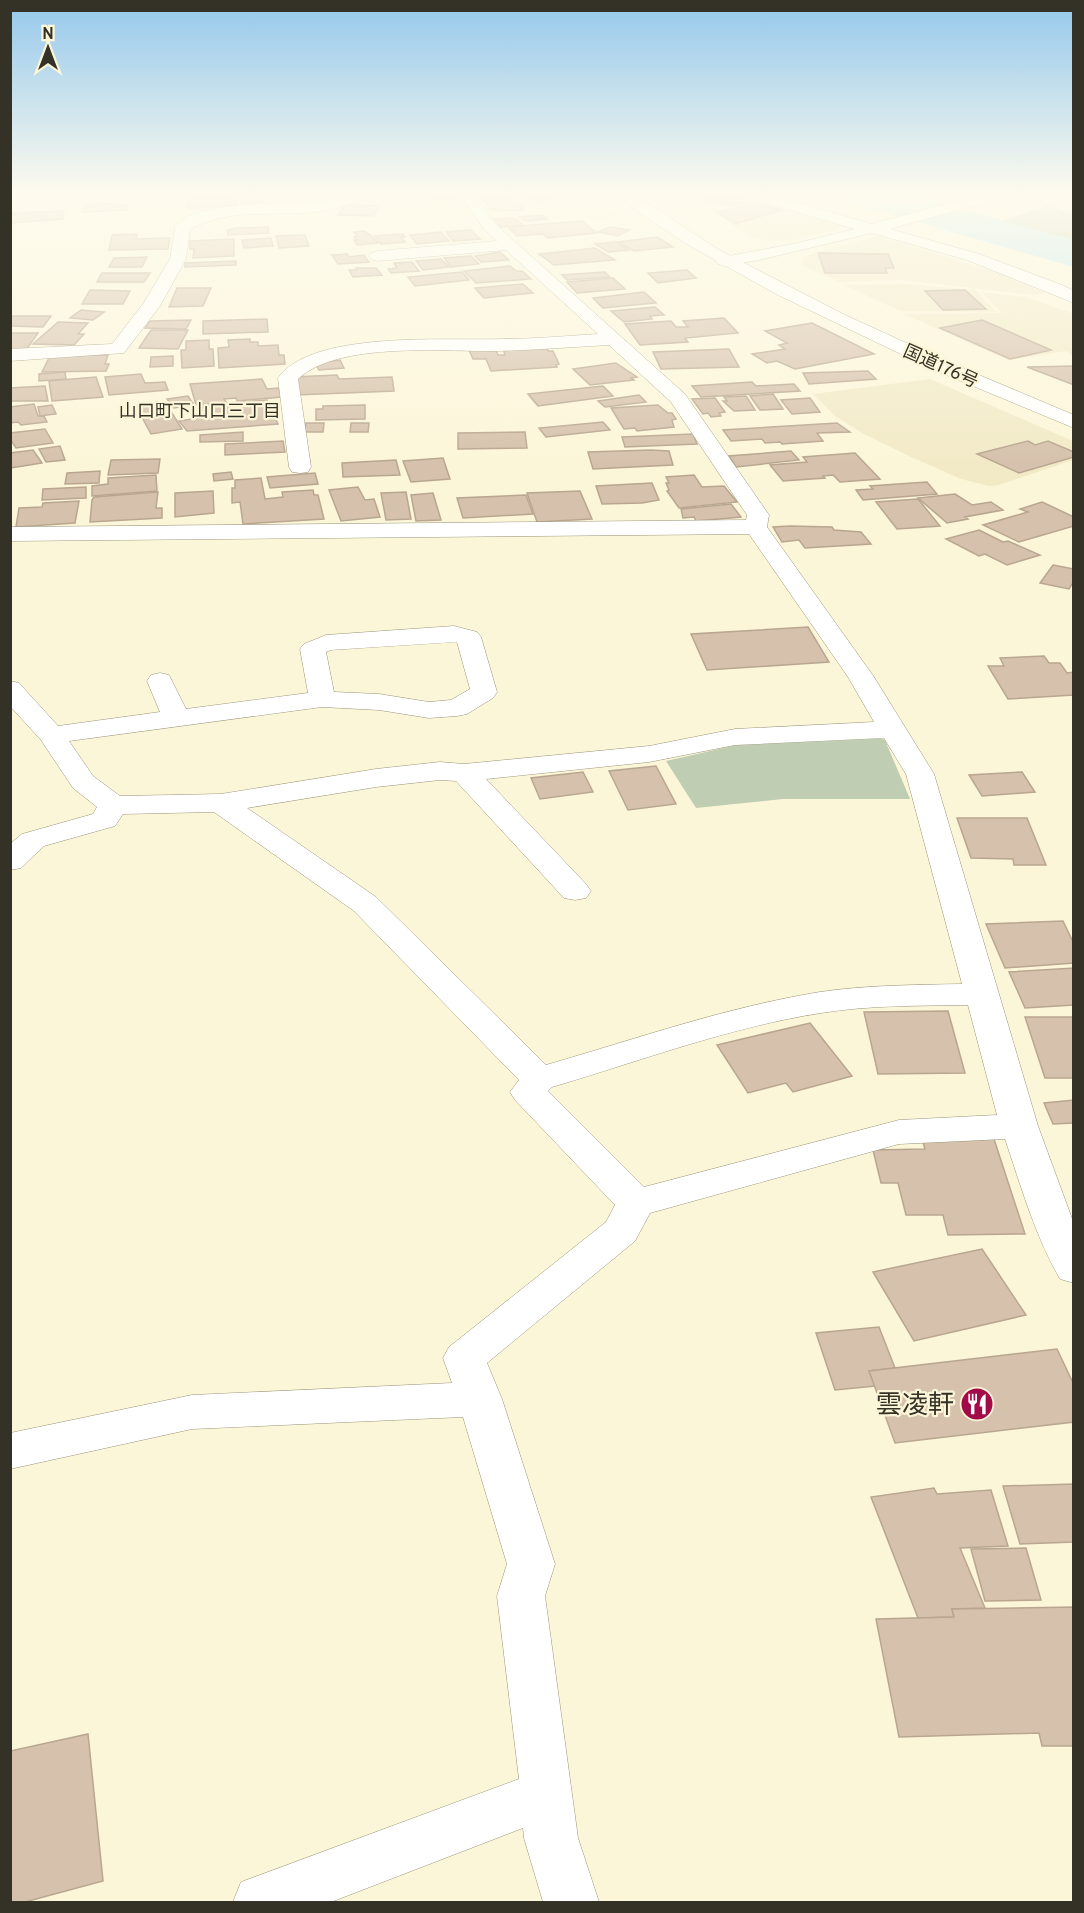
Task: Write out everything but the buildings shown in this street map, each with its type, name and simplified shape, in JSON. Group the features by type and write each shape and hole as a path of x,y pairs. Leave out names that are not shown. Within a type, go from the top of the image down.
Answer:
{"main road":[{"path":"10,354 117,349 151,306 164,284"},
{"path":"553,284 678,398 731,480 758,515 756,528 861,677 920,774 1019,1126 1064,1227 1074,1269"},
{"name":"国道176号","path":"783,284 879,339 1074,422"},
{"name":"国道176号","path":"810,284 924,340 1074,403"},
{"path":"1044,284 1074,298"},
{"path":"300,467 288,378 293,370 302,364 329,354 375,347 501,345 612,339"},
{"path":"10,534 756,528"},
{"path":"51,735 322,699 379,702 429,711 457,708 484,692 468,638 454,634 326,643 313,649 322,699"},
{"path":"160,681 176,718"},
{"path":"10,689 51,735 83,782 113,805 221,803 376,778 440,771 464,773 649,754 735,738 893,729"},
{"path":"464,773 575,891"},
{"path":"221,803 365,904 539,1079"},
{"path":"10,861 33,840 104,820 113,805"},
{"path":"636,1203 528,1092 539,1079 706,1030 801,1006 882,997 982,994"},
{"path":"572,1902 551,1838 521,1596 531,1564 480,1399 464,1358 621,1231 636,1203 899,1132 1019,1126"},
{"path":"10,1450 192,1412 480,1399"},
{"path":"261,1902 547,1794"}],"shaded area":[{"path":"912,284 975,290 997,312 900,311 844,285"},
{"path":"938,284 1025,284 1045,293 1032,295"},
{"path":"981,292 1025,297 1072,313 1073,356 1066,351 1008,360 904,314 1002,313"},
{"path":"930,379 1073,441 1073,460 999,485 989,486 961,479 864,434 835,416 813,394"}],"green space":[{"path":"876,736 885,740 910,799 783,799 696,808 666,761 741,744"}],"place":[{"name":"雲凌軒","path":"977,1404"}],"district":[{"name":"山口町下山口三丁目","path":"200,411"}]}
